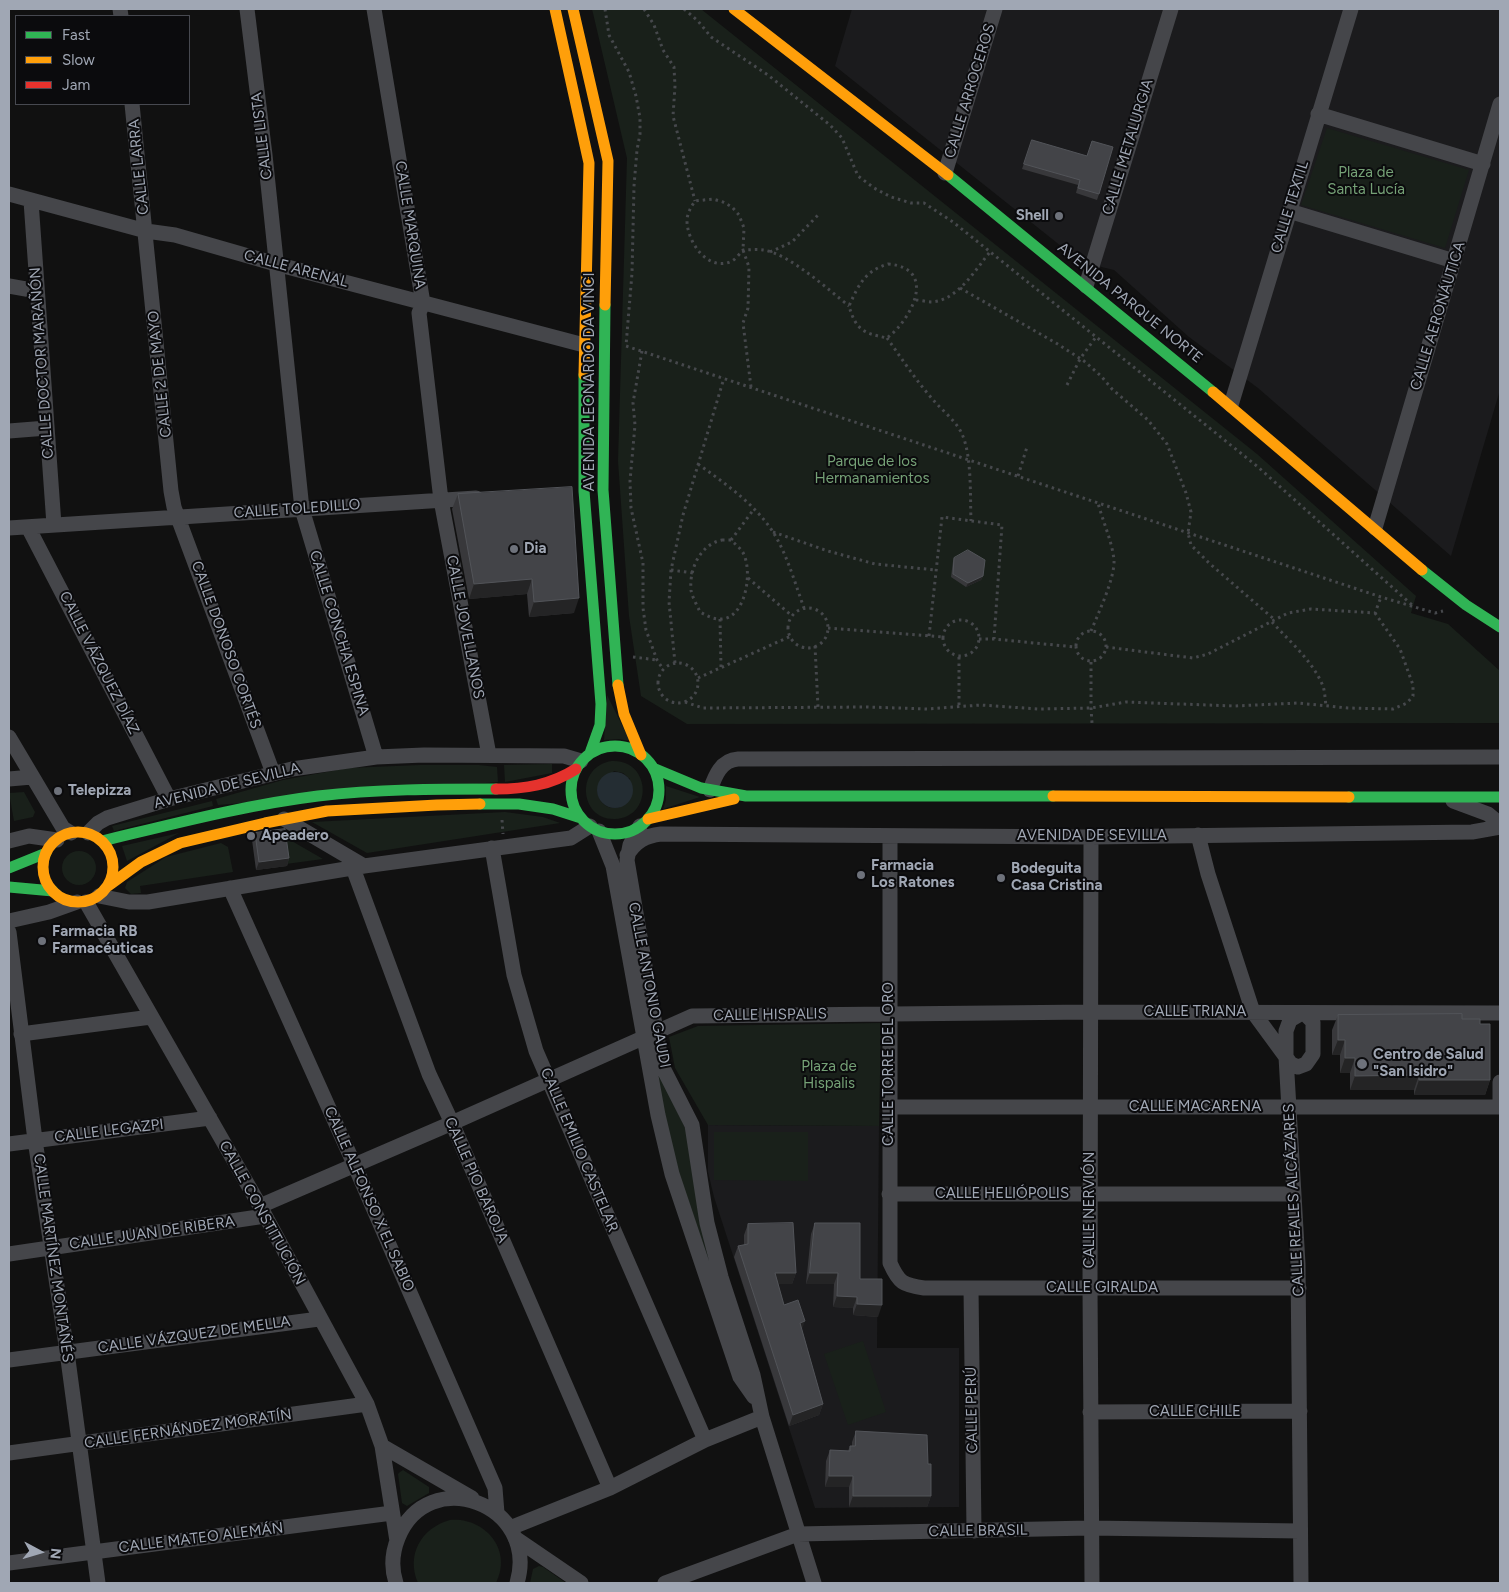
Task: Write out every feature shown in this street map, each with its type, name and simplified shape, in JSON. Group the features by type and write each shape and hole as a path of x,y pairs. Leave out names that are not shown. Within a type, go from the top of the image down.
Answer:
{"street":[{"name":"CALLE LISTA","path":"247,9 302,509"},
{"name":"CALLE MARQUINA","path":"374,9 423,303 419,313 441,500"},
{"name":"AVENIDA LEONARDO DA VINCI","path":"555,9 589,163 584,345 584,491 601,704 600,725 583,761"},
{"name":"AVENIDA LEONARDO DA VINCI","path":"573,9 608,161 604,334 604,490 619,695 624,714 641,755"},
{"name":"AVENIDA PARQUE NORTE","path":"734,9 844,92 1086,286 1231,405 1455,597 1500,627"},
{"name":"CALLE ARROCEROS","path":"945,173 995,9"},
{"name":"CALLE METALURGIA","path":"1086,286 1171,9"},
{"name":"CALLE TEXTIL","path":"1231,405 1350,9"},
{"name":"CALLE AERONÁUTICA","path":"1375,528 1500,104"},
{"name":"CALLE LARRA","path":"132,105 146,231"},
{"path":"1318,114 1482,164"},
{"name":"CALLE ARENAL","path":"9,194 146,231 175,235 276,264 584,345"},
{"name":"CALLE DOCTOR MARAÑÓN","path":"31,201 54,525"},
{"path":"1289,211 1454,261"},
{"name":"CALLE 2 DE MAYO","path":"146,231 171,491 178,517"},
{"path":"9,286 37,291"},
{"path":"9,431 46,428"},
{"path":"565,492 584,491"},
{"name":"CALLE TOLEDILLO","path":"9,528 488,497"},
{"name":"CALLE JOVELLANOS","path":"441,500 489,755"},
{"name":"CALLE CONCHA ESPINA","path":"302,509 376,757"},
{"name":"CALLE DONOSO CORTÉS","path":"178,517 273,772"},
{"name":"CALLE VÁZQUEZ DÍAZ","path":"28,527 169,799"},
{"path":"9,737 63,828 71,833"},
{"path":"590,825 575,808 571,785 583,761 603,748 616,746 629,748 641,755 653,768 658,781 655,807 644,823"},
{"name":"AVENIDA DE SEVILLA","path":"88,833 105,819 169,799 273,772 376,757 564,756 583,761"},
{"path":"710,790 725,763 738,759 1500,757"},
{"name":"AVENIDA DE SEVILLA","path":"102,841 217,813 292,799 362,792 522,788 562,778 583,761"},
{"path":"653,768 710,790 746,796 1500,797"},
{"path":"9,779 32,777"},
{"path":"9,921 49,912 92,896 141,862 169,847 192,839 309,814 351,809 501,804 541,806 567,812 590,825 617,834 629,832 644,823 746,796"},
{"path":"1437,796 1488,814 1500,826"},
{"path":"284,819 359,867"},
{"path":"644,823 683,835"},
{"name":"CALLE ANTONIO GAUDI","path":"644,823 628,855 628,865 658,1115 672,1174 740,1377 760,1410"},
{"path":"571,838 590,825"},
{"name":"CALLE ANTONIO GAUDI","path":"590,825 606,848 613,866 650,1036 694,1132 707,1223 753,1375 760,1410 814,1583"},
{"name":"AVENIDA DE SEVILLA","path":"683,835 1091,837 1472,832 1500,826"},
{"path":"92,896 112,876 113,862 108,849 102,841 88,833 71,833 57,840 46,853 44,873 46,881 53,891 64,899 92,896 138,903 359,867 571,838 590,838 597,840 606,848"},
{"path":"628,855 639,841 645,838 661,834 683,835"},
{"path":"1198,835 1208,874 1253,1012 1291,1064 1298,1067 1306,1064 1312,1057 1312,1022 1302,1013"},
{"path":"9,841 29,836 57,840"},
{"name":"CALLE TORRE DEL ORO","path":"890,836 890,1263 896,1277 906,1286"},
{"name":"CALLE NERVIÓN","path":"1091,837 1090,1528 1092,1583"},
{"name":"CALLE EMILIO CASTELAR","path":"492,848 514,975 536,1051 705,1440"},
{"path":"9,868 46,853"},
{"name":"CALLE PIO BAROJA","path":"359,867 428,1074 452,1123 610,1488"},
{"path":"9,887 53,891"},
{"name":"CALLE ALFONSO X EL SABIO","path":"230,888 354,1164 495,1488 497,1513"},
{"name":"CALLE CONSTITUCIÓN","path":"92,896 151,1016 262,1211 319,1319 367,1404 382,1446 397,1541"},
{"name":"CALLE MARTÍNEZ MONTAÑÉS","path":"9,932 35,1140 67,1352 98,1583"},
{"name":"CALLE TRIANA","path":"889,1014 1091,1012 1500,1013"},
{"name":"CALLE REALES ALCÁZARES","path":"1301,1583 1299,1288 1286,1057 1287,1024 1293,1017 1302,1013"},
{"name":"CALLE HISPALIS","path":"452,1123 692,1016 889,1014"},
{"path":"21,1034 151,1016"},
{"path":"1500,1082 1500,1107"},
{"name":"CALLE MACARENA","path":"889,1107 1500,1107"},
{"name":"CALLE LEGAZPI","path":"9,1144 210,1118"},
{"name":"CALLE JUAN DE RIBERA","path":"9,1254 262,1211 354,1164 452,1123"},
{"name":"CALLE HELIÓPOLIS","path":"889,1194 1294,1194"},
{"name":"CALLE GIRALDA","path":"906,1286 924,1288 1299,1288"},
{"name":"CALLE PERÚ","path":"971,1288 974,1532"},
{"name":"CALLE VÁZQUEZ DE MELLA","path":"9,1360 319,1319"},
{"name":"CALLE FERNÁNDEZ MORATÍN","path":"9,1453 367,1404"},
{"path":"513,1533 610,1488 760,1410"},
{"name":"CALLE CHILE","path":"1090,1412 1300,1411"},
{"path":"382,1446 497,1513 513,1533 581,1583"},
{"path":"396,1583 393,1566 394,1553 397,1541 410,1520 429,1505 453,1499 477,1502"},
{"name":"CALLE MATEO ALEMÁN","path":"9,1563 392,1513"},
{"name":"CALLE BRASIL","path":"665,1583 798,1534 974,1532 1090,1528 1300,1531"},
{"path":"513,1533 520,1559 517,1583"}],"path":[{"path":"605,9 610,35 629,72 640,118 634,186 632,273 626,346 1413,606 1258,467 953,222 924,203 912,203 890,197 858,176 842,138 830,125 768,75 711,37 698,21 684,9"},
{"path":"644,9 654,25 663,50 674,67 673,116 695,201 687,218 688,229 699,252 709,260 720,264 732,261 743,250 764,250 782,257 808,274 849,306 853,319 860,330 887,338 918,381 950,417 962,434 968,460 971,521"},
{"path":"695,201 712,199 732,207 739,215 744,228 743,250 749,267 748,308 743,323 751,387"},
{"path":"770,252 792,242 820,213"},
{"path":"916,300 932,302 948,297 960,288 990,252"},
{"path":"849,306 864,280 874,268 888,264 900,265 908,269 917,286 916,300 898,329 887,338"},
{"path":"960,288 1056,343 1080,359 1148,420 1167,444 1178,470 1191,512 1188,533 1191,545 1273,621 1300,650 1323,687 1326,706"},
{"path":"1067,385 1080,359 1096,337"},
{"path":"642,351 633,403 634,426 630,481 631,508 643,563 643,608 646,630 657,660 663,669"},
{"path":"675,663 669,602 671,570 683,515 724,378"},
{"path":"1018,476 1027,447"},
{"path":"698,464 732,488 754,508 776,537 804,608"},
{"path":"1091,631 1102,604 1114,562 1098,503"},
{"path":"731,540 754,508"},
{"path":"928,636 942,517 1002,525 994,639"},
{"path":"772,532 828,551 876,564 936,570"},
{"path":"731,540 743,552 747,564 748,578 741,604 727,618 709,617 700,612 691,589 697,558 704,548 713,541 731,540"},
{"path":"671,570 693,573"},
{"path":"748,578 792,616"},
{"path":"1375,613 1381,597"},
{"path":"804,608 813,608 826,618 828,628 823,641 815,646 800,646 791,636 789,626 792,616 804,608"},
{"path":"1106,647 1193,658 1208,654 1288,613 1311,610 1375,613"},
{"path":"685,702 703,708 818,707 926,709 960,706 1003,706 1038,709 1091,708 1126,702 1235,706 1298,704 1393,709 1407,704 1413,696 1413,685 1400,649 1375,613"},
{"path":"720,619 721,668"},
{"path":"961,620 970,622 974,626 979,639 973,652 959,657 954,656 946,649 943,637 947,626 961,620"},
{"path":"828,628 943,637"},
{"path":"1091,631 1102,636 1106,647 1105,652 1100,658 1091,662 1082,659 1077,654 1076,647 1079,636 1091,631"},
{"path":"698,678 791,636"},
{"path":"979,639 1076,647"},
{"path":"815,646 818,707"},
{"path":"959,657 960,706"},
{"path":"1091,662 1092,723"},
{"path":"675,663 690,666 694,669 698,678 696,692 690,700 685,702 673,703 666,700 660,692 658,678 663,669 675,663"}],"shaded area":[{"path":"852,9 1500,9 1500,390 1451,556 1258,388 1189,337 1114,270 1081,262 835,66"},
{"path":"615,772 622,773 628,777 632,783 632,797 628,803 622,807 615,808 608,807 602,803 598,797 597,790 598,783 602,777 608,773"},
{"path":"708,1125 879,1126 877,1348 959,1348 959,1507 815,1508 714,1197 708,1172"}],"green space":[{"name":"Parque de los Hermanamientos","path":"592,9 701,9 1257,454 1416,596 1411,613 1448,624 1500,671 1500,723 687,724 641,696 629,616 618,461 627,158"},
{"name":"Plaza de Santa Lucía","path":"1327,128 1469,170 1445,248 1301,205"},
{"path":"607,695 630,741 619,739 604,740"},
{"path":"612,761 625,763 634,769 640,778 643,789 641,799 636,809 628,816 615,819 603,817 594,811 588,802 587,782 592,772 600,765","holes":["614,771 623,773 630,779 619,808 608,807 602,803 597,792"]},
{"path":"552,764 552,773 505,782 504,765"},
{"path":"479,765 497,767 498,782 218,805 216,799 283,780 348,768"},
{"path":"666,786 700,797 663,809 666,800"},
{"path":"24,792 35,812 33,817 14,821 9,793"},
{"path":"212,801 213,806 114,831 112,826"},
{"path":"505,812 543,817 560,823 367,853 312,822"},
{"path":"179,833 127,861 122,846"},
{"path":"283,836 323,859 286,864"},
{"path":"221,843 228,847 233,872 140,886 141,893 131,894 125,888 127,882 166,857"},
{"path":"79,851 91,856 96,868 91,880 79,885 67,880 62,868 67,856"},
{"name":"Plaza de Hispalis","path":"881,1023 879,1126 708,1125 675,1068 669,1037 698,1026"},
{"path":"660,1075 686,1130 716,1273 711,1276 674,1165 656,1078"},
{"path":"714,1132 808,1132 808,1181 714,1180"},
{"path":"863,1341 886,1412 848,1425 824,1354"},
{"path":"403,1470 429,1487 429,1493 407,1506 402,1503 398,1474"},
{"path":"450,1520 463,1520 474,1524 492,1538 498,1548 501,1559 496,1583 418,1583 414,1562 419,1544 431,1529"},
{"path":"539,1566 566,1583 530,1583 533,1569"}],"building":[{"path":"1032,140 1087,156 1092,141 1113,147 1099,194 1078,188 1080,180 1024,164"},
{"name":"Dia","path":"572,487 579,598 534,602 532,579 474,584 458,494"},
{"path":"968,550 985,560 983,576 968,583 953,574 954,558"},
{"path":"285,829 289,858 259,862 255,833"},
{"path":"1462,1014 1462,1019 1480,1019 1480,1024 1490,1024 1490,1080 1419,1080 1419,1075 1355,1076 1355,1058 1345,1058 1345,1040 1338,1040 1338,1015"},
{"path":"793,1223 796,1273 775,1273 784,1305 798,1300 805,1321 800,1323 823,1404 793,1415 738,1246 748,1244 748,1224"},
{"path":"815,1223 860,1223 860,1279 882,1279 882,1305 857,1304 857,1297 837,1296 838,1273 810,1273"},
{"path":"856,1431 927,1435 928,1464 931,1464 931,1496 853,1496 853,1476 829,1476 830,1450 850,1451 850,1446 855,1446"}],"traffic: fast":[{"path":"948,175 1213,392"},
{"path":"605,305 603,490 618,685"},
{"path":"584,375 584,491 601,704 600,725 590,753"},
{"path":"1422,570 1466,605 1500,627"},
{"path":"615,746 632,749 646,759 656,773 659,790 656,807 646,821 632,831 615,834 598,831 584,821 574,807 571,790 574,773 584,759 598,749 615,746"},
{"path":"653,768 701,788 746,796 1053,796"},
{"path":"102,841 236,810 318,796 429,789 496,789"},
{"path":"1349,797 1500,797"},
{"path":"480,804 519,804 553,809 581,818"},
{"path":"9,868 46,853"},
{"path":"9,887 53,891"}],"traffic: slow":[{"path":"555,9 589,163 584,375"},
{"path":"573,9 608,161 605,305"},
{"path":"734,9 948,175"},
{"path":"1213,392 1422,570"},
{"path":"618,685 624,714 641,755"},
{"path":"1053,796 1349,797"},
{"path":"648,819 734,799"},
{"path":"108,886 141,862 180,843 265,823 327,811 480,804"},
{"path":"78,832 91,835 103,842 110,854 113,867 110,880 103,892 91,899 78,902 65,899 53,892 46,880 43,867 46,854 53,842 65,835 78,832"}],"traffic: jam":[{"path":"496,789 538,785 557,779 576,769"}],"place":[{"name":"Shell","path":"1059,216"},
{"name":"Dia","path":"514,549"},
{"name":"Telepizza","path":"58,791"},
{"name":"Apeadero","path":"251,836"},
{"name":"Farmacia Los Ratones","path":"861,875"},
{"name":"Bodeguita Casa Cristina","path":"1001,878"},
{"name":"Farmacia RB Farmacéuticas","path":"42,941"},
{"name":"Centro de Salud \"San Isidro\"","path":"1362,1064"}]}
